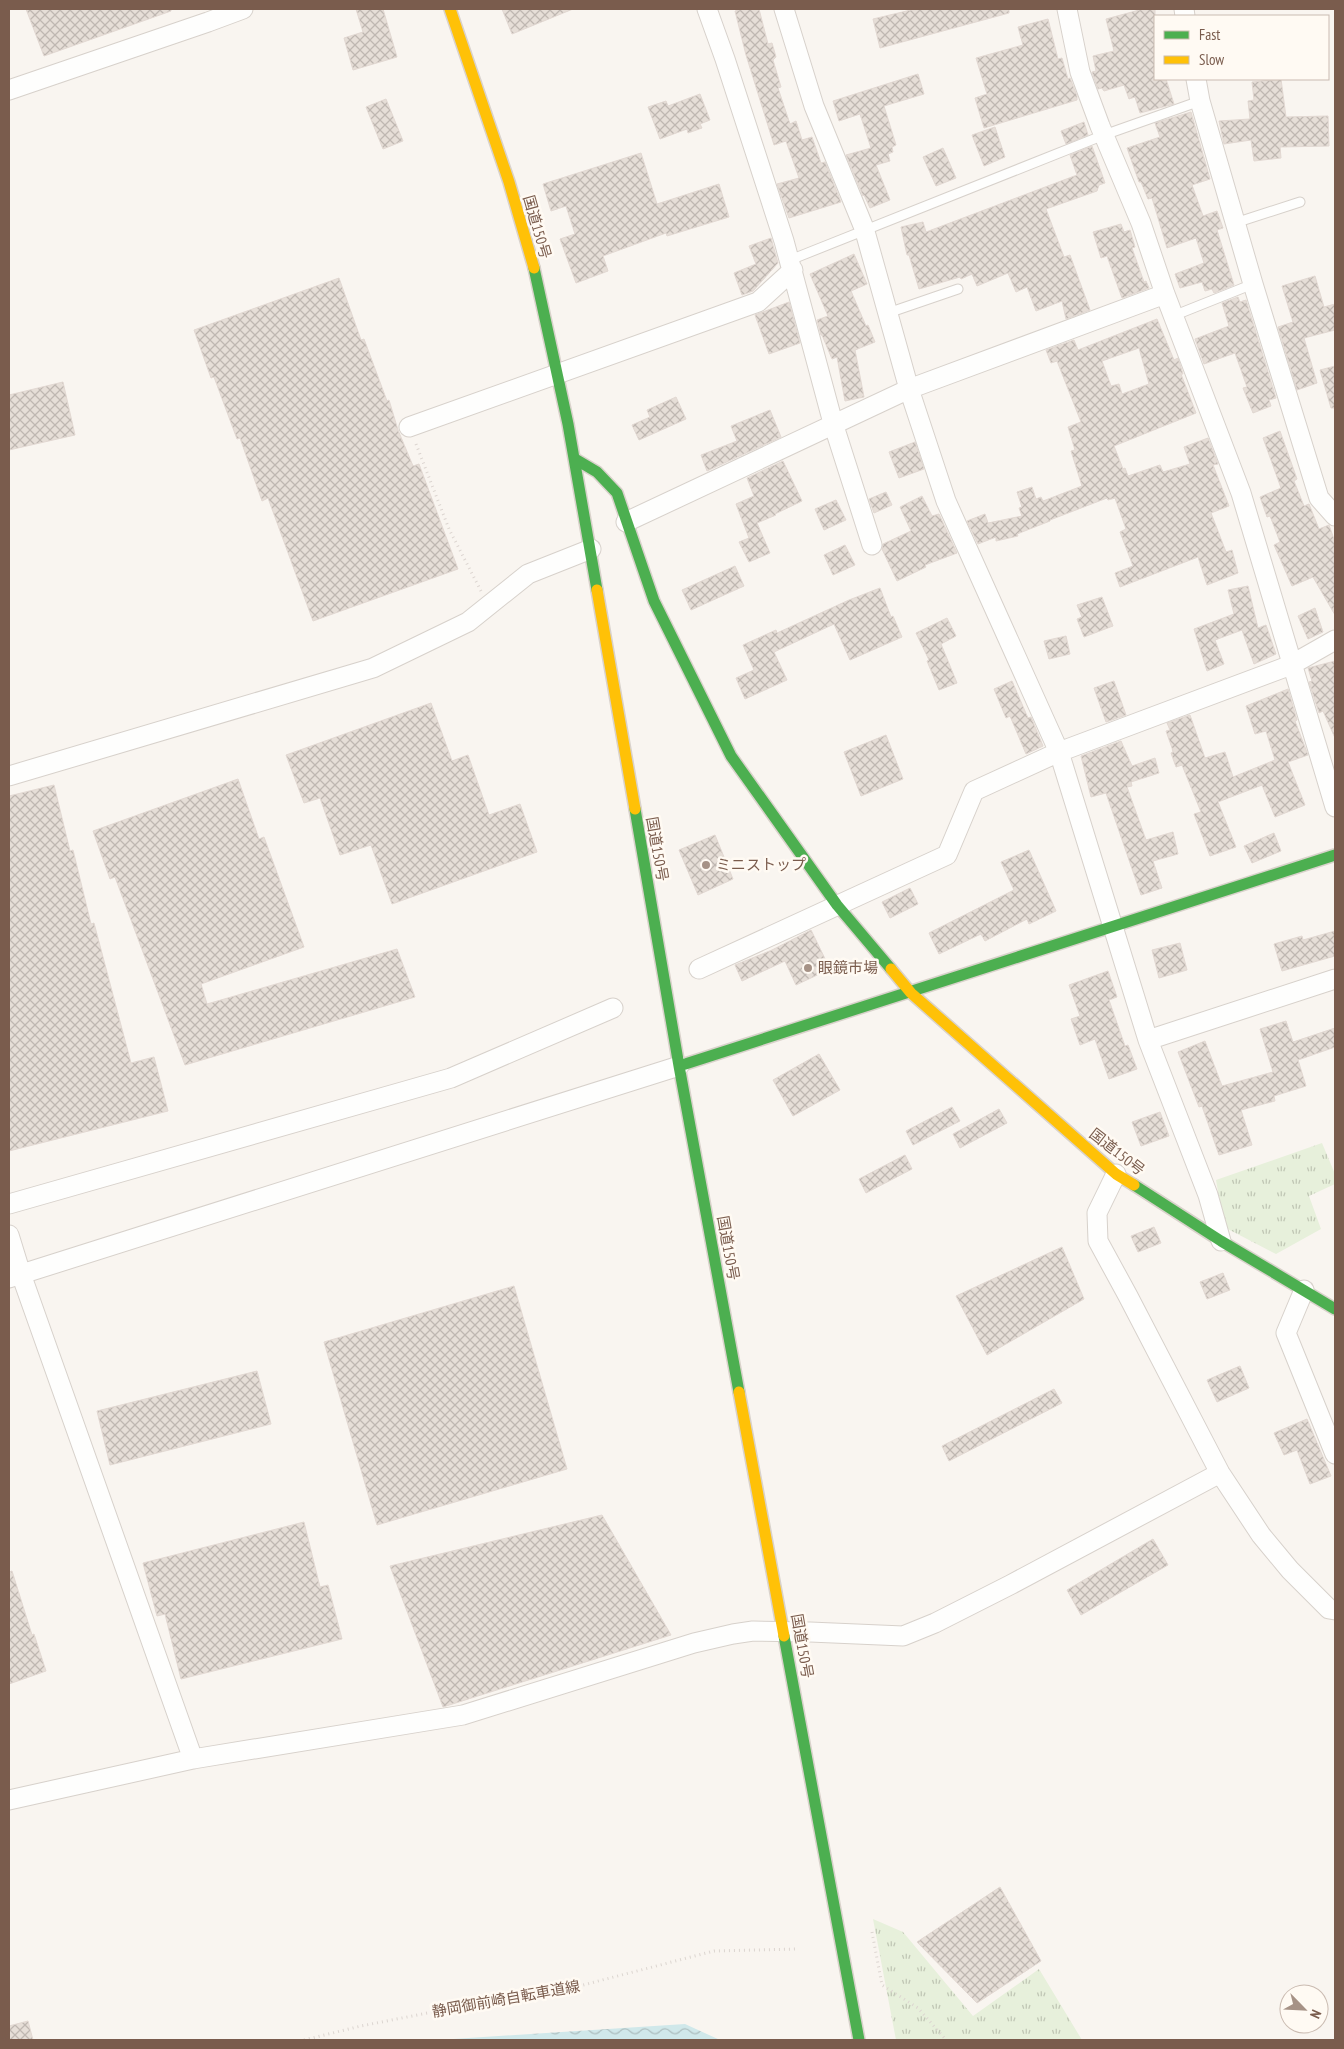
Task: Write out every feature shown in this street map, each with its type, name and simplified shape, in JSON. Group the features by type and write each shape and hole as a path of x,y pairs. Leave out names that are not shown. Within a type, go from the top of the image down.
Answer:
{"main road":[{"name":"国道150号","path":"450,9 509,183 534,271 558,372 591,550 679,1066 859,2040"},
{"name":"国道150号","path":"575,459 597,472 617,493 645,578 658,609 731,756 837,905 911,993 1116,1174 1221,1241 1335,1309"},
{"path":"679,1066 911,993 1335,855"}],"street":[{"path":"9,90 199,26 243,9"},
{"path":"707,9 725,58 791,266 833,423 872,545"},
{"path":"784,9 814,106 864,230 909,388 946,501 1059,752 1148,1040 1208,1195 1221,1241"},
{"path":"1067,9 1080,72 1140,223 1173,316 1241,494 1335,807"},
{"path":"1196,80 1200,101 1235,224 1319,498 1335,516"},
{"path":"409,427 558,372 758,302 791,266"},
{"path":"626,522 909,388 1165,294"},
{"path":"9,776 373,668 468,622 528,574 591,550"},
{"path":"699,969 947,856 974,791 1059,752 1291,665 1335,640"},
{"path":"1148,1040 1335,980"},
{"path":"9,1204 451,1078 613,1008"},
{"path":"15,1276 679,1066"},
{"path":"1116,1174 1097,1213 1098,1241 1220,1473 1262,1534 1290,1570 1329,1609 1335,1610"},
{"path":"9,1235 15,1276 193,1759"},
{"path":"1304,1290 1286,1333 1335,1454"},
{"path":"9,1800 193,1759 463,1715 694,1643 733,1634 752,1631 903,1636 934,1623 1010,1585 1220,1473"}],"lane":[{"path":"791,266 864,230 1104,135 1200,101"},
{"path":"1235,224 1300,202"},
{"path":"1173,316 1253,284"},
{"path":"888,313 958,289"}],"path":[{"path":"409,427 449,529 489,606"},
{"path":"872,1932 882,1985 918,2008 946,2040"},
{"name":"静岡御前崎自転車道線","path":"304,2040 361,2026 448,2009 533,1998 714,1951 796,1949"}],"green space":[{"path":"1322,1143 1335,1174 1335,1184 1309,1196 1321,1229 1276,1254 1224,1227 1216,1180"},
{"path":"873,1919 903,1932 973,2016 1039,1969 1082,2040 896,2040"}],"water":[{"path":"685,2024 720,2040 438,2040"}],"building":[{"path":"26,9 171,9 171,11 44,56"},
{"path":"356,9 383,9 397,57 353,70 344,38 363,32"},
{"path":"502,9 573,9 512,34"},
{"path":"759,9 768,44 772,43 776,57 773,60 781,87 778,88 790,124 796,121 802,140 812,137 821,163 825,162 841,202 789,218 777,184 799,178 786,141 774,145 746,55 735,11"},
{"path":"915,9 1009,9 1009,13 880,48 873,19"},
{"path":"1143,9 1155,9 1154,80 1166,80 1174,104 1140,113 1135,97 1129,99 1124,85 1104,91 1102,88 1098,89 1092,72 1096,71 1093,56 1114,51 1106,19"},
{"path":"1048,19 1058,59 1062,58 1077,100 984,128 975,98 987,94 976,58 1023,45 1018,27"},
{"path":"918,74 924,94 884,106 896,145 892,147 893,152 888,154 890,161 876,165 890,200 870,208 846,155 871,148 860,114 839,121 833,101"},
{"path":"1281,80 1286,117 1328,116 1329,146 1280,147 1281,158 1254,161 1251,140 1224,144 1219,121 1250,119 1248,101 1254,100 1252,82"},
{"path":"700,94 710,120 700,124 702,128 688,133 687,129 660,139 648,107 666,101 668,106"},
{"path":"386,99 403,141 383,149 366,107"},
{"path":"1191,112 1210,179 1192,185 1203,216 1217,211 1223,228 1217,230 1234,285 1214,293 1212,289 1205,291 1202,282 1180,288 1175,274 1204,263 1196,238 1167,248 1152,198 1148,199 1141,182 1139,182 1127,148 1160,137 1155,123"},
{"path":"1084,122 1088,135 1066,144 1061,131"},
{"path":"995,127 1005,157 984,166 972,135"},
{"path":"1092,146 1105,183 1099,185 1097,191 1046,209 1064,257 1070,255 1090,310 1066,319 1062,301 1036,311 1027,287 1016,292 1008,273 977,286 972,274 961,279 960,277 919,289 909,255 907,255 901,227 923,222 926,232 1077,175 1070,155"},
{"path":"943,148 956,178 936,186 923,157"},
{"path":"641,153 657,204 719,184 729,217 667,236 666,233 603,256 608,271 576,283 560,239 575,234 566,206 551,211 543,184"},
{"path":"1121,224 1124,232 1130,230 1135,247 1132,248 1144,282 1146,281 1149,288 1122,298 1107,256 1101,258 1093,232"},
{"path":"771,238 778,263 753,291 742,295 734,273 756,264 749,246"},
{"path":"854,254 867,284 851,291 875,342 855,350 864,397 845,401 837,357 832,359 821,335 817,320 828,316 810,274"},
{"path":"1315,276 1324,307 1335,304 1335,330 1304,338 1317,383 1297,390 1278,327 1293,322 1282,286"},
{"path":"339,278 361,340 364,339 413,466 419,464 458,569 313,621 268,498 262,501 240,438 237,439 214,377 211,378 194,330"},
{"path":"1238,297 1240,302 1246,300 1276,398 1269,400 1271,406 1253,413 1243,388 1247,387 1235,353 1204,364 1195,339 1229,326 1222,303"},
{"path":"789,302 800,343 769,354 755,315"},
{"path":"1157,319 1174,360 1178,358 1183,374 1181,374 1196,413 1114,446 1123,469 1125,468 1128,476 1160,465 1163,472 1190,464 1184,447 1208,438 1218,464 1213,465 1229,506 1211,513 1226,552 1232,550 1238,573 1207,585 1198,557 1120,587 1115,573 1133,566 1120,532 1126,529 1115,498 1108,500 1107,498 1050,520 1017,534 1018,536 996,541 996,537 978,544 967,521 985,514 988,523 1022,516 1019,508 1022,507 1017,492 1032,487 1036,499 1041,497 1043,501 1082,486 1071,451 1075,450 1068,427 1081,422 1057,361 1051,363 1046,350 1074,340 1078,350","holes":["1139,348 1149,384 1122,394 1119,384 1111,386 1102,361"]},
{"path":"1335,366 1335,408 1331,408 1320,370"},
{"path":"63,382 75,435 9,450 9,395"},
{"path":"676,397 686,419 639,440 632,425 650,417 647,410"},
{"path":"770,410 781,437 707,471 701,455 737,441 731,426"},
{"path":"1280,431 1297,479 1294,481 1304,506 1309,504 1319,529 1329,525 1335,542 1335,615 1313,577 1292,586 1274,545 1280,542 1270,516 1267,517 1260,497 1281,488 1263,438"},
{"path":"915,442 924,469 899,478 889,452"},
{"path":"783,461 802,501 757,523 770,553 749,562 739,542 749,538 736,504 754,496 747,478"},
{"path":"886,492 892,505 874,513 869,499"},
{"path":"922,496 932,516 939,514 957,553 925,565 926,567 897,581 882,549 883,544 911,531 900,507"},
{"path":"836,500 846,520 824,530 815,509"},
{"path":"845,545 855,565 833,575 824,555"},
{"path":"735,566 744,586 691,610 682,590"},
{"path":"1248,586 1258,628 1266,625 1276,654 1254,664 1242,630 1215,640 1224,664 1207,671 1194,629 1234,614 1228,590"},
{"path":"880,588 891,617 893,616 902,637 850,660 834,624 774,652 787,680 745,699 736,678 754,670 743,645 776,630 777,633"},
{"path":"1102,597 1113,626 1084,637 1077,619 1082,617 1077,605"},
{"path":"1315,608 1323,632 1308,639 1298,616"},
{"path":"947,618 956,636 941,644 957,683 939,690 927,661 929,660 916,633"},
{"path":"1066,636 1070,654 1049,659 1044,641"},
{"path":"1335,661 1335,738 1323,711 1319,713 1309,682 1312,681 1308,668"},
{"path":"1012,681 1028,718 1031,717 1043,746 1026,754 1010,716 1006,718 994,689"},
{"path":"1114,681 1126,715 1106,722 1094,688"},
{"path":"1288,689 1297,720 1295,721 1308,755 1288,762 1305,805 1275,817 1262,785 1218,802 1236,847 1210,856 1194,814 1201,812 1182,765 1176,767 1171,753 1173,752 1166,731 1170,730 1167,723 1190,715 1205,758 1225,752 1233,777 1275,760 1266,731 1255,734 1246,706"},
{"path":"431,703 452,761 468,755 489,815 520,804 537,852 392,904 371,845 340,855 320,798 304,803 286,755"},
{"path":"886,735 903,779 861,796 844,752"},
{"path":"1121,741 1132,766 1155,758 1159,773 1131,782 1132,786 1127,787 1146,840 1173,832 1178,854 1153,861 1162,888 1141,895 1106,793 1091,797 1081,756"},
{"path":"238,779 259,839 264,837 304,947 201,984 207,1004 397,949 415,997 185,1065 115,877 110,879 93,831"},
{"path":"54,785 70,851 73,850 91,924 94,923 131,1063 154,1057 168,1111 9,1151 9,796"},
{"path":"1274,833 1281,851 1252,863 1244,846"},
{"name":"ミニストップ","path":"715,835 733,879 698,895 679,850"},
{"path":"1029,850 1056,911 1029,924 1027,919 985,941 981,934 939,954 929,933 1014,890 1001,862"},
{"path":"910,888 918,904 890,918 882,902"},
{"path":"811,930 830,969 796,985 785,961 742,981 735,965 772,950"},
{"path":"1335,931 1335,956 1282,971 1274,944 1302,936 1303,940"},
{"path":"1180,943 1187,970 1159,978 1152,950"},
{"path":"1108,971 1117,997 1109,1000 1125,1046 1128,1045 1137,1069 1109,1079 1095,1039 1080,1045 1071,1019 1080,1016 1069,985"},
{"path":"1286,1021 1293,1042 1335,1028 1335,1047 1298,1060 1306,1086 1274,1096 1275,1101 1241,1110 1252,1145 1219,1155 1202,1106 1199,1107 1178,1052 1205,1041 1222,1086 1273,1072 1260,1029"},
{"path":"819,1054 840,1090 793,1116 773,1080"},
{"path":"952,1107 960,1121 913,1145 906,1131"},
{"path":"999,1109 1007,1123 960,1148 953,1134"},
{"path":"1160,1112 1169,1136 1141,1146 1132,1122"},
{"path":"905,1155 912,1169 866,1193 859,1179"},
{"path":"1154,1227 1161,1243 1138,1252 1131,1236"},
{"path":"1062,1247 1084,1299 987,1355 956,1296"},
{"path":"1223,1273 1230,1290 1207,1299 1200,1282"},
{"path":"514,1286 567,1469 377,1525 324,1342"},
{"path":"1240,1366 1249,1388 1217,1402 1207,1380"},
{"path":"257,1371 271,1424 110,1465 97,1411"},
{"path":"1054,1389 1062,1403 949,1461 942,1446"},
{"path":"1307,1419 1331,1476 1310,1484 1297,1450 1284,1455 1274,1433"},
{"path":"602,1515 671,1635 443,1707 390,1566"},
{"path":"304,1522 320,1587 328,1585 342,1639 181,1679 165,1614 157,1616 143,1563"},
{"path":"1153,1539 1168,1565 1081,1615 1067,1590"},
{"path":"12,1571 32,1635 34,1634 46,1671 9,1684 9,1572"},
{"path":"1000,1887 1041,1961 977,2003 917,1942"},
{"path":"28,2021 33,2040 9,2040 9,2026"}],"traffic: fast":[{"path":"534,268 568,424 597,590"},
{"path":"575,459 597,472 617,493 654,601 731,756 837,905 891,969"},
{"path":"635,809 679,1066 739,1392"},
{"path":"679,1066 1335,855"},
{"path":"1134,1185 1221,1241 1335,1309"},
{"path":"784,1636 859,2040"}],"traffic: slow":[{"path":"450,9 509,182 534,268"},
{"path":"597,590 635,809"},
{"path":"891,969 911,993 1116,1174 1134,1185"},
{"path":"739,1392 784,1636"}],"place":[{"name":"ミニストップ","path":"706,865"},
{"name":"眼鏡市場","path":"808,968"}]}
